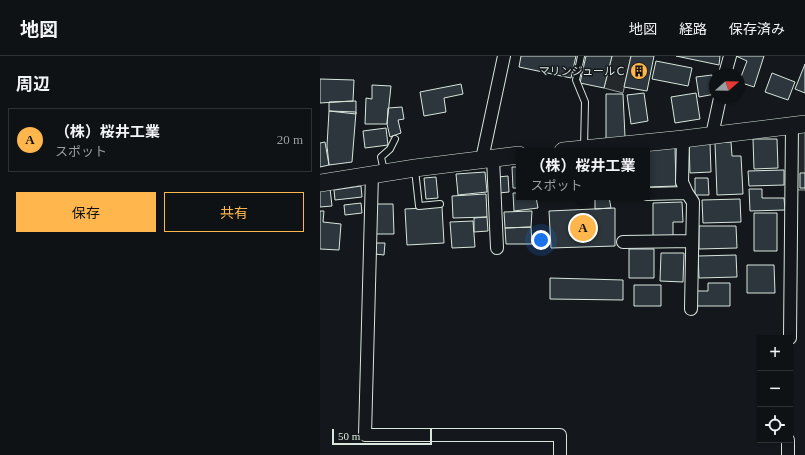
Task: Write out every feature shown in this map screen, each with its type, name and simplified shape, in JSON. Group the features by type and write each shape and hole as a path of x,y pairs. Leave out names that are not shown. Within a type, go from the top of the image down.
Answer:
{"street":[{"path":"497,248 487,158 504,56"},
{"path":"727,68 730,56"},
{"path":"712,134 719,104"},
{"path":"594,148 798,125 790,335"},
{"path":"684,139 682,182 693,202 690,309"},
{"path":"320,183 415,168 516,155"},
{"path":"378,174 365,435 560,435 560,455"},
{"path":"650,194 687,193"},
{"path":"623,242 692,241"},
{"path":"788,443 788,455"}],"lane":[{"path":"581,56 576,80 585,102 584,148"},
{"path":"378,174 381,157 390,148 395,139"},
{"path":"415,168 419,206 440,204"}],"shaded area":[{"path":"612,56 631,56 623,93 604,88"},
{"path":"805,131 805,190 796,190 798,133"}],"building":[{"path":"521,56 576,56 571,78 519,67"},
{"path":"586,56 612,56 604,88 580,83"},
{"name":"マリンジュールＣ","path":"631,56 654,56 647,91 624,87"},
{"path":"676,56 720,56 719,65"},
{"path":"736,56 764,56 754,87 745,84 744,68 747,61"},
{"path":"656,61 692,68 688,86 652,79"},
{"path":"805,64 805,93 795,89"},
{"path":"772,73 795,82 788,100 765,92"},
{"path":"709,75 709,95 699,97 696,77"},
{"path":"320,79 354,80 353,101 320,103"},
{"path":"461,84 463,94 444,98 446,112 424,116 420,92"},
{"path":"372,85 391,86 387,124 365,124 366,98 372,99"},
{"path":"644,93 648,121 631,124 627,95"},
{"path":"696,93 700,119 675,123 671,97"},
{"path":"606,94 623,94 625,137 606,139"},
{"path":"356,101 356,114 329,111 329,102"},
{"path":"402,107 404,119 398,120 401,133 390,137 387,124 388,108"},
{"path":"329,111 356,112 352,162 329,165 327,146"},
{"path":"386,128 388,145 365,148 363,131"},
{"path":"753,139 777,139 778,168 754,169"},
{"path":"325,142 329,165 320,167 320,143"},
{"path":"731,142 732,156 741,156 743,194 717,195 715,143"},
{"path":"710,143 711,172 690,173 689,144"},
{"path":"675,148 676,186 650,187 650,149"},
{"path":"512,167 516,167 516,188 513,188"},
{"path":"784,170 784,185 749,186 748,171"},
{"path":"485,172 487,192 458,195 456,174"},
{"path":"800,173 805,173 805,188 800,188"},
{"path":"508,176 509,192 499,193 498,177"},
{"path":"436,177 438,198 426,199 424,178"},
{"path":"695,178 708,178 709,195 695,195"},
{"path":"361,186 362,197 335,200 334,190"},
{"path":"330,188 332,206 320,207 320,189"},
{"path":"749,189 762,189 762,198 784,198 785,210 750,211"},
{"path":"513,193 516,193 516,200 537,200 538,208 514,211"},
{"path":"486,194 487,217 453,218 452,196"},
{"path":"740,199 741,222 703,223 702,200"},
{"path":"595,200 610,200 611,208 595,209"},
{"path":"682,202 683,222 673,222 673,236 653,236 653,203"},
{"path":"361,203 362,213 345,215 344,205"},
{"path":"376,204 393,204 394,234 376,234"},
{"path":"442,207 444,243 407,245 405,209"},
{"path":"615,208 615,246 551,248 549,211"},
{"path":"320,211 324,211 323,222 341,224 339,250 320,249"},
{"path":"532,211 531,227 505,228 504,212"},
{"path":"754,213 777,213 777,251 754,251"},
{"path":"487,217 488,231 474,232 474,218"},
{"path":"473,221 475,247 452,248 450,222"},
{"path":"699,226 736,226 737,248 699,249"},
{"path":"531,227 532,244 506,244 505,228"},
{"path":"376,243 385,243 384,255 375,254"},
{"path":"629,249 654,249 654,278 629,278"},
{"path":"661,253 684,253 683,282 660,281"},
{"path":"736,255 737,277 699,278 698,256"},
{"path":"747,265 774,265 775,293 747,293"},
{"path":"550,278 623,280 623,300 550,299"},
{"path":"708,283 730,283 730,306 696,306 696,291 708,291"},
{"path":"634,285 661,285 661,306 634,306"}],"place":[{"name":"マリンジュールＣ","path":"639,71"},
{"name":"（株）桜井工業","path":"583,228"}]}
